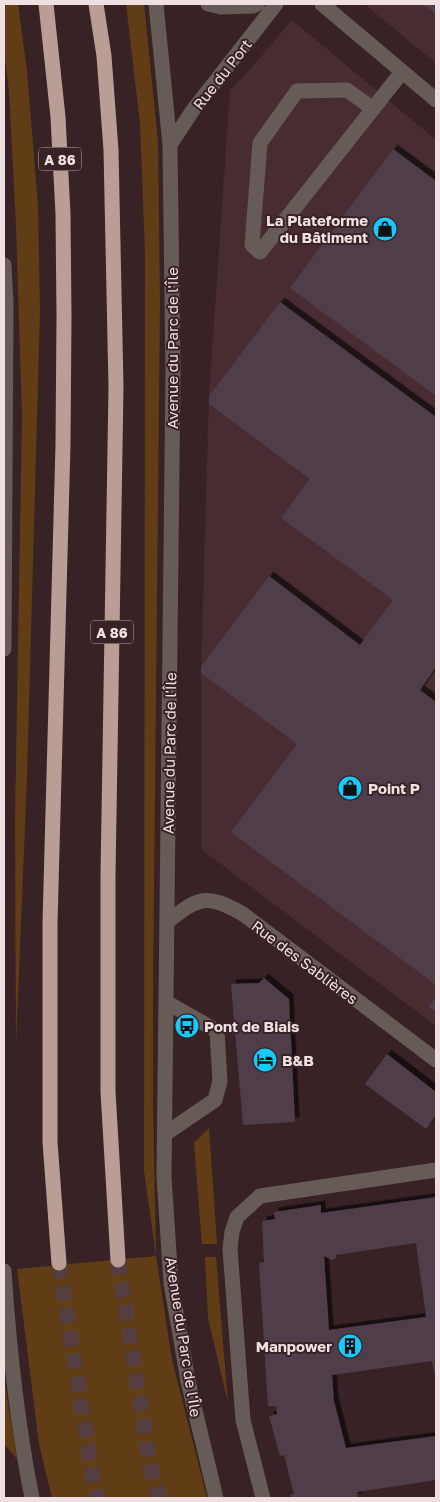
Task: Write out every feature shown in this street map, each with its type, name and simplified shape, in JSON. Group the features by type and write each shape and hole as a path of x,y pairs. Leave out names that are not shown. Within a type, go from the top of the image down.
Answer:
{"highway":[{"name":"A 86","path":"46,4 58,117 63,232 63,445 50,923 50,1142 59,1263"},
{"name":"A 86","path":"96,4 104,56 111,150 116,387 108,876 108,1062 110,1144 118,1260"}],"street":[{"name":"Avenue du Parc de l'Île","path":"156,4 170,145 173,373 164,1177 171,1283 188,1381 216,1498"},
{"path":"208,4 221,8 253,6 256,4"},
{"name":"Rue du Port","path":"170,145 193,110 276,4"},
{"path":"322,4 436,100"},
{"path":"372,108 347,90 297,91 260,143 252,245 260,252 402,72"},
{"path":"4,264 6,304 4,650"},
{"name":"Rue des Sablières","path":"167,922 188,905 204,899 231,907 243,914 436,1060"},
{"path":"165,1134 215,1100 220,1081 217,1031 166,1002"},
{"path":"263,1498 243,1420 230,1250 232,1232 237,1217 260,1196 436,1170"},
{"path":"4,1271 8,1337 17,1414 32,1498"}],"shaded area":[{"path":"4,4 18,4 27,71 38,207 40,311 27,776 16,1044 15,820 22,417 16,225 9,91 4,51"},
{"path":"126,4 144,4 158,141 160,302 153,986 156,1256 144,1171 145,252 140,123"},
{"path":"364,4 436,4 436,63 409,41"},
{"path":"292,20 436,140 436,1026 201,849 201,673 209,396 230,90"},
{"path":"209,1128 217,1244 202,1244 194,1143"},
{"path":"156,1256 172,1360 207,1498 52,1498 39,1444 17,1269"},
{"path":"205,1257 216,1257 228,1403 208,1318"},
{"path":"4,1378 17,1459 4,1444"}],"building":[{"path":"422,4 436,4 436,14"},
{"name":"La Plateforme du Bâtiment","path":"393,149 436,181 436,396 290,288"},
{"path":"280,302 436,417 436,667 420,690 436,702 436,985 231,832 297,744 201,673 201,667 269,576 360,645 393,600 281,518 310,479 209,404 209,396"},
{"name":"B&B","path":"264,978 289,999 295,1122 243,1125 231,984 259,983"},
{"path":"436,997 436,1012 429,1007"},
{"path":"387,1054 436,1092 436,1115 426,1129 365,1084"},
{"name":"Manpower","path":"436,1197 436,1380 432,1361 332,1375 334,1401 346,1448 436,1436 436,1480 357,1492 358,1498 291,1498 290,1495 294,1494 284,1455 280,1456 269,1416 277,1414 276,1406 268,1406 259,1263 264,1262 262,1221 275,1219 274,1212 321,1205 321,1213","holes":["416,1243 426,1317 329,1330 324,1256 332,1260 336,1258 336,1255"]}],"tunnel":[{"path":"118,1260 150,1465 160,1498"},
{"path":"59,1263 93,1478 98,1498"}],"place":[{"name":"La Plateforme du Bâtiment","path":"385,229"},
{"name":"Point P","path":"350,788"},
{"name":"Pont de Biais","path":"187,1026"},
{"name":"B&B","path":"265,1060"},
{"name":"Manpower","path":"350,1346"}]}
